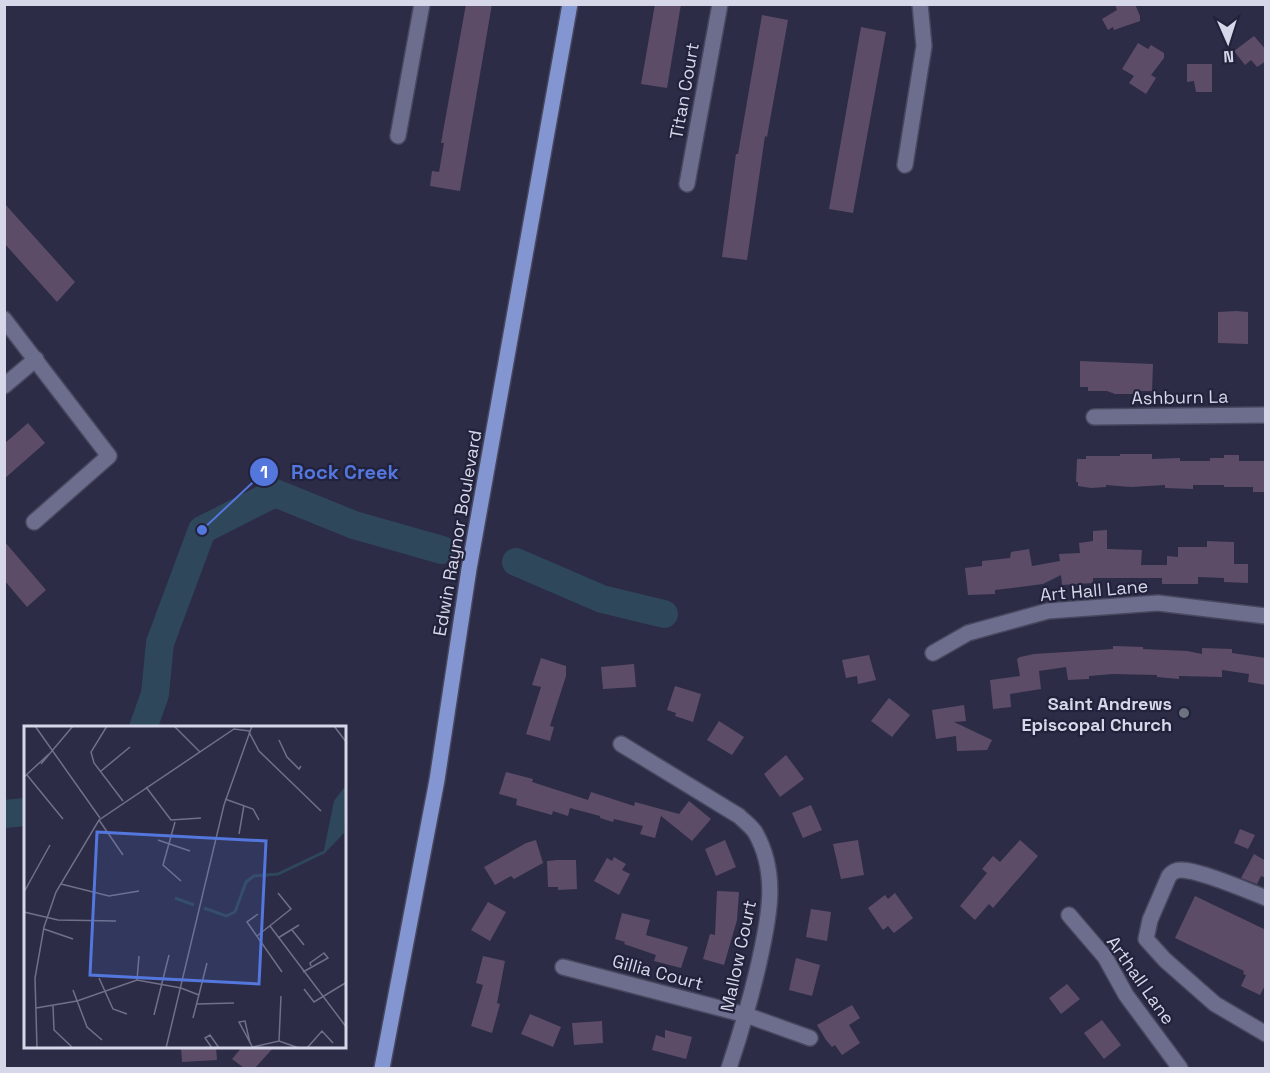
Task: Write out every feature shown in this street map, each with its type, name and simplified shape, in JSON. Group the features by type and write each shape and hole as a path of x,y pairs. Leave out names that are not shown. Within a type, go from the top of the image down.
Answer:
{"main road":[{"name":"Edwin Raynor Boulevard","path":"382,1068 437,780 469,569 570,4"}],"street":[{"path":"398,136 422,4"},
{"name":"Titan Court","path":"687,184 720,4"},
{"path":"905,165 924,46 920,4"},
{"path":"4,319 110,456 34,522"},
{"path":"4,386 36,359"},
{"name":"Ashburn La","path":"1094,417 1266,415"},
{"name":"Art Hall Lane","path":"933,653 968,633 1048,611 1158,603 1266,616"},
{"name":"Mallow Court","path":"621,744 739,816 754,831 765,856 770,889 769,917 746,1015 729,1068"},
{"path":"1266,898 1195,872 1180,869 1173,871 1150,920 1146,939 1158,954 1215,1004 1266,1034"},
{"name":"Arthall Lane","path":"1069,915 1105,957 1126,995 1180,1068"},
{"name":"Gillia Court","path":"563,967 746,1015 810,1038"}],"building":[{"path":"466,4 492,4 460,191 430,186 432,171 439,172 444,143 441,143"},
{"path":"655,4 681,4 667,88 641,84"},
{"path":"1115,4 1135,4 1140,21 1108,30 1102,19 1117,10"},
{"path":"762,15 788,20 767,137 765,136 747,260 722,257 736,154 738,154"},
{"path":"861,27 886,32 853,213 829,209"},
{"path":"1254,36 1266,50 1266,61 1257,67 1251,60 1245,65 1234,51"},
{"path":"1138,43 1148,49 1151,45 1164,53 1164,58 1151,75 1156,78 1146,94 1129,83 1134,76 1122,69"},
{"path":"1187,64 1212,64 1212,92 1196,92 1194,81 1187,82"},
{"path":"4,203 75,282 57,302 4,243"},
{"path":"1218,312 1248,312 1248,344 1218,343"},
{"path":"1080,361 1153,364 1152,391 1139,391 1139,394 1115,394 1107,391 1088,391 1088,387 1080,387"},
{"path":"28,423 45,443 4,479 4,444"},
{"path":"1120,454 1152,454 1152,459 1180,458 1180,461 1210,461 1210,458 1224,458 1224,455 1239,455 1239,461 1266,461 1266,492 1253,492 1253,487 1224,487 1224,485 1193,485 1193,489 1165,488 1165,485 1131,487 1106,485 1106,487 1091,488 1078,486 1076,482 1077,459 1086,459 1086,456 1120,456"},
{"path":"1107,530 1107,549 1142,550 1141,565 1167,565 1167,556 1178,557 1178,547 1207,547 1207,541 1234,542 1234,564 1248,564 1248,583 1224,582 1224,578 1198,577 1198,584 1162,584 1162,578 1093,578 1093,583 1062,585 1061,575 1043,584 995,590 995,594 968,595 965,568 982,566 982,561 1010,558 1011,552 1029,549 1032,566 1060,561 1059,554 1080,553 1079,543 1093,541 1093,531"},
{"path":"4,541 46,590 27,607 4,580"},
{"path":"1113,646 1202,654 1202,648 1232,649 1232,653 1266,658 1266,685 1248,682 1249,674 1222,670 1222,677 1179,676 1179,679 1157,677 1157,675 1113,674 1068,680 1066,667 1039,671 1041,689 1010,694 1011,707 993,709 990,680 1020,676 1017,659 1020,657 1113,649"},
{"path":"869,655 876,680 858,684 857,676 846,678 842,660"},
{"path":"541,658 566,666 566,676 550,726 554,727 550,741 526,734 541,687 532,685"},
{"path":"634,664 636,687 603,689 601,667"},
{"path":"675,686 701,694 693,722 675,716 676,713 667,710"},
{"path":"889,698 910,715 892,737 871,721"},
{"path":"964,705 966,721 954,722 992,740 987,750 957,751 956,736 936,739 932,710"},
{"path":"719,721 744,737 732,755 707,740"},
{"path":"786,755 804,779 780,797 764,774"},
{"path":"506,772 533,779 532,782 588,800 591,792 634,806 635,802 679,814 689,801 711,819 692,841 661,816 655,838 640,834 643,826 614,819 613,822 570,808 568,816 553,811 552,815 516,805 517,799 499,794"},
{"path":"811,805 822,830 803,838 792,813"},
{"path":"1240,829 1255,835 1248,849 1234,843"},
{"path":"536,840 543,863 514,879 511,876 495,885 484,867 526,843"},
{"path":"725,840 736,867 716,876 705,849"},
{"path":"858,840 864,875 841,879 833,844"},
{"path":"1020,840 1038,856 993,908 989,904 975,920 960,906 987,873 982,869 993,856 1000,862"},
{"path":"1254,854 1266,861 1266,878 1261,876 1257,884 1241,878"},
{"path":"614,857 626,864 622,870 630,874 619,895 594,881 607,858 612,861"},
{"path":"576,860 577,889 558,890 558,887 548,887 547,861"},
{"path":"717,891 739,892 737,920 724,965 703,959 710,934 715,935"},
{"path":"895,893 913,918 894,933 888,926 883,930 868,908 885,895 888,899"},
{"path":"1195,896 1266,930 1266,983 1260,995 1241,986 1246,975 1243,974 1244,971 1175,938"},
{"path":"488,902 506,912 490,941 471,930"},
{"path":"811,909 831,912 827,941 806,937"},
{"path":"622,913 650,920 646,935 688,947 681,968 654,961 656,955 615,939"},
{"path":"483,956 505,961 497,1003 500,1004 492,1033 471,1026 483,985 476,983"},
{"path":"796,958 820,965 812,996 789,990"},
{"path":"1067,984 1080,999 1061,1014 1049,998"},
{"path":"852,1005 860,1018 849,1025 860,1043 842,1055 835,1045 832,1047 826,1040 817,1025"},
{"path":"530,1014 561,1027 553,1047 521,1034"},
{"path":"1102,1020 1121,1045 1104,1059 1084,1033"},
{"path":"602,1021 603,1043 574,1045 572,1023"},
{"path":"665,1030 692,1037 686,1059 652,1050 656,1035 665,1038"},
{"path":"181,1049 216,1049 217,1060 182,1062"},
{"path":"240,1049 272,1049 255,1068 244,1068 232,1059"}],"waterway":[{"path":"144,726 155,694 160,643 202,530 275,493 354,525 442,550"},
{"path":"516,562 602,599 664,614"},
{"path":"4,814 24,812"}],"place":[{"name":"Rock Creek","path":"202,530"},
{"name":"Saint Andrews Episcopal Church","path":"1184,713"}]}
